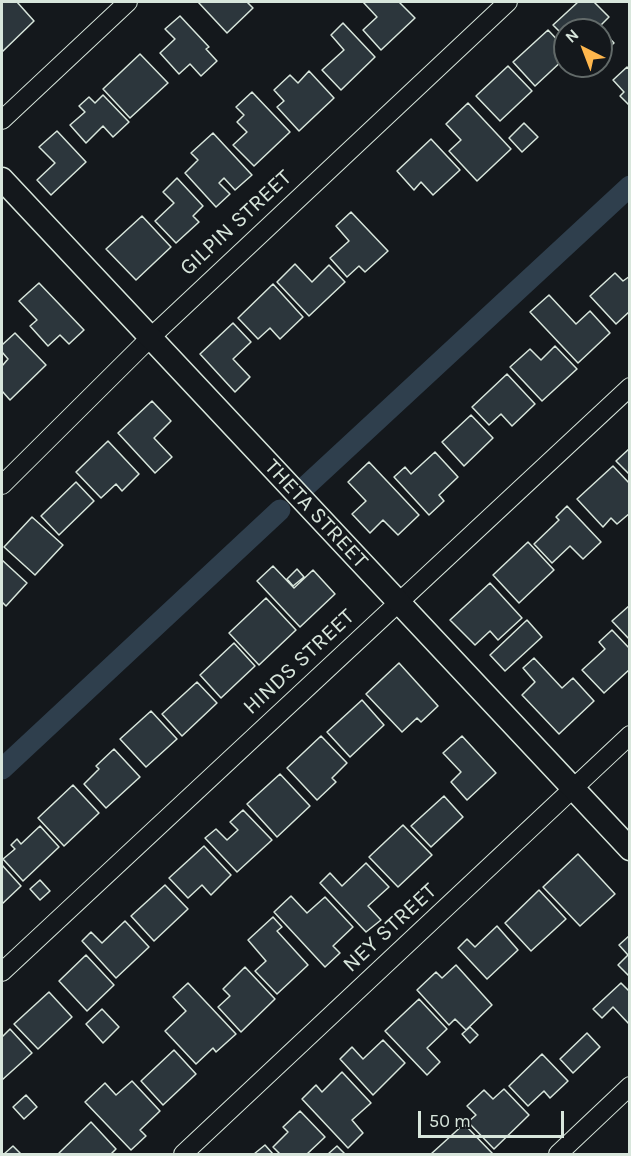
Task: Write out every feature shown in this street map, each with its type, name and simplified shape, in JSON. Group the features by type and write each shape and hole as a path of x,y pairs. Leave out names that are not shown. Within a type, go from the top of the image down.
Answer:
{"street":[{"path":"2,120 128,2"},
{"name":"GILPIN STREET","path":"2,484 151,337 508,2"},
{"name":"THETA STREET","path":"2,179 630,849"},
{"name":"HINDS STREET","path":"2,972 630,387"},
{"name":"NEY STREET","path":"183,1155 630,735"},
{"path":"558,1155 630,1086"}],"building":[{"path":"2,2 17,2 34,21 2,52"},
{"path":"198,2 247,2 253,8 227,33"},
{"path":"363,2 399,2 415,18 381,50 363,30 377,17"},
{"path":"578,2 594,2 609,17 608,18 561,18"},
{"path":"180,16 209,47 206,49 217,61 201,76 190,64 179,74 160,53 175,39 165,29"},
{"path":"343,23 375,57 341,90 322,70 344,50 331,35"},
{"path":"548,30 553,35 553,69 535,86 513,62"},
{"path":"140,54 168,83 130,118 103,89"},
{"path":"508,66 532,91 500,121 476,96"},
{"path":"627,67 630,70 630,106 620,96 624,92 613,80"},
{"path":"309,71 334,98 299,131 277,107 284,101 274,90 290,75 298,83"},
{"path":"252,92 290,132 254,166 233,145 247,132 237,122 244,115 236,107"},
{"path":"103,95 129,122 113,137 103,126 86,143 70,125 85,112 79,106 89,97 95,103"},
{"path":"468,103 511,149 477,181 449,151 461,140 446,124"},
{"path":"524,123 538,137 522,152 509,138"},
{"path":"57,131 86,162 51,195 37,180 55,163 39,147"},
{"path":"213,133 252,175 235,190 224,178 219,183 230,194 216,207 185,173 198,160 191,153"},
{"path":"431,139 460,170 433,195 421,182 414,190 397,171"},
{"path":"177,178 203,206 193,216 199,222 176,243 155,221 174,203 163,192"},
{"path":"351,212 388,251 365,272 359,266 347,277 330,258 349,241 336,226"},
{"path":"142,216 171,247 136,280 106,249"},
{"path":"295,264 312,282 329,265 345,282 309,316 277,282"},
{"path":"615,273 623,281 630,276 630,311 616,324 590,296"},
{"path":"39,283 84,330 69,344 60,335 48,346 30,326 37,320 19,301"},
{"path":"273,284 303,317 280,339 270,328 258,339 238,318"},
{"path":"549,295 576,324 590,311 610,333 578,363 530,312"},
{"path":"233,323 251,342 233,359 250,377 235,392 200,354"},
{"path":"15,333 46,365 10,400 2,391 2,366 8,359 2,352 2,345"},
{"path":"555,346 577,369 542,401 510,367 530,349 541,360"},
{"path":"507,374 535,404 512,426 501,414 489,425 472,407"},
{"path":"152,401 171,421 154,438 172,457 155,473 118,433"},
{"path":"471,415 493,438 464,466 442,442"},
{"path":"108,441 139,474 122,491 116,484 101,498 76,472"},
{"path":"630,448 630,475 616,461"},
{"path":"435,452 458,477 439,495 444,501 429,515 394,477 405,467 411,474"},
{"path":"369,462 419,515 398,535 383,520 370,533 352,514 366,501 348,482"},
{"path":"613,466 630,484 630,513 617,524 611,518 603,527 577,499"},
{"path":"76,482 94,501 59,535 41,516"},
{"path":"567,506 601,542 583,559 570,546 552,563 534,544 559,520 556,517"},
{"path":"32,517 63,545 35,575 4,547"},
{"path":"528,542 554,570 519,603 493,575"},
{"path":"2,560 27,583 6,606 2,602"},
{"path":"273,566 294,588 313,570 335,594 300,627 257,581"},
{"path":"297,569 304,577 293,586 287,579"},
{"path":"490,583 522,618 498,640 490,631 475,645 450,620"},
{"path":"266,598 296,630 259,665 229,633"},
{"path":"630,605 630,640 612,621"},
{"path":"527,620 542,637 505,671 490,655"},
{"path":"612,630 630,649 630,669 604,693 582,670 605,649 599,642"},
{"path":"234,643 255,666 221,698 200,675"},
{"path":"534,658 562,688 573,678 594,701 559,734 522,695 535,682 523,668"},
{"path":"399,663 438,706 421,722 417,718 402,732 366,694"},
{"path":"197,682 217,703 182,736 162,714"},
{"path":"362,700 384,725 350,757 327,732"},
{"path":"151,711 177,739 146,767 120,739"},
{"path":"321,736 347,763 332,778 336,782 317,800 287,768"},
{"path":"462,736 496,773 467,800 451,782 461,772 443,753"},
{"path":"114,749 140,777 106,808 84,784 99,769 96,766"},
{"path":"280,774 310,806 277,837 247,804"},
{"path":"73,785 99,813 64,846 38,818"},
{"path":"444,796 463,817 431,847 411,826"},
{"path":"243,810 272,840 237,872 205,838 216,829 227,840 238,830 230,822"},
{"path":"403,825 432,855 398,887 369,857"},
{"path":"40,826 59,847 23,881 3,859 15,849 11,845 17,839 21,844"},
{"path":"204,846 231,875 211,895 202,885 188,898 169,878"},
{"path":"578,854 615,894 580,926 543,887"},
{"path":"366,863 389,887 368,906 381,920 366,932 320,883 330,873 342,886"},
{"path":"2,865 21,886 2,904"},
{"path":"40,880 50,891 40,900 30,889"},
{"path":"165,885 188,909 154,941 131,916"},
{"path":"539,890 566,919 531,951 505,923"},
{"path":"291,896 307,913 325,897 353,927 333,946 340,953 325,967 274,912"},
{"path":"273,917 282,927 277,931 308,965 277,994 255,971 266,961 248,940"},
{"path":"125,921 149,947 116,978 82,941 91,932 102,943"},
{"path":"497,926 518,950 487,979 458,948 467,939 475,947"},
{"path":"630,935 630,977 618,965 628,955 619,945"},
{"path":"86,955 114,985 87,1011 59,981"},
{"path":"456,965 492,1005 466,1030 455,1019 449,1025 417,990 436,972 442,978"},
{"path":"245,967 275,999 241,1032 218,1007 230,996 223,989"},
{"path":"188,983 236,1034 216,1052 213,1048 196,1064 165,1031 186,1011 173,997"},
{"path":"621,983 630,992 629,1024 613,1007 602,1018 593,1009"},
{"path":"49,992 72,1017 38,1049 14,1024"},
{"path":"419,999 447,1029 427,1048 440,1062 427,1075 385,1031"},
{"path":"102,1009 119,1027 103,1043 86,1024"},
{"path":"470,1027 478,1035 470,1043 462,1034"},
{"path":"10,1029 32,1053 2,1080 2,1037"},
{"path":"587,1033 600,1047 573,1073 560,1059"},
{"path":"383,1040 405,1063 373,1095 340,1059 352,1047 363,1059"},
{"path":"174,1050 196,1074 163,1105 141,1081"},
{"path":"542,1054 568,1081 550,1098 544,1091 528,1106 509,1086"},
{"path":"342,1072 371,1103 352,1120 363,1133 348,1148 302,1099 316,1085 322,1092"},
{"path":"132,1081 160,1111 140,1130 146,1136 131,1150 85,1102 105,1083 116,1095"},
{"path":"504,1089 529,1115 494,1149 468,1122 476,1115 467,1106 484,1090 493,1099"},
{"path":"26,1095 37,1107 24,1119 13,1107"},
{"path":"300,1111 325,1137 307,1154 280,1154 273,1147 288,1132 283,1127"},
{"path":"91,1122 116,1149 111,1154 59,1153"},
{"path":"464,1124 493,1154 431,1154"},
{"path":"265,1145 273,1154 254,1154"},
{"path":"13,1146 21,1154 4,1154"},
{"path":"337,1146 345,1154 328,1154"}],"waterway":[{"path":"306,486 630,186"},
{"path":"2,769 280,510"}]}
